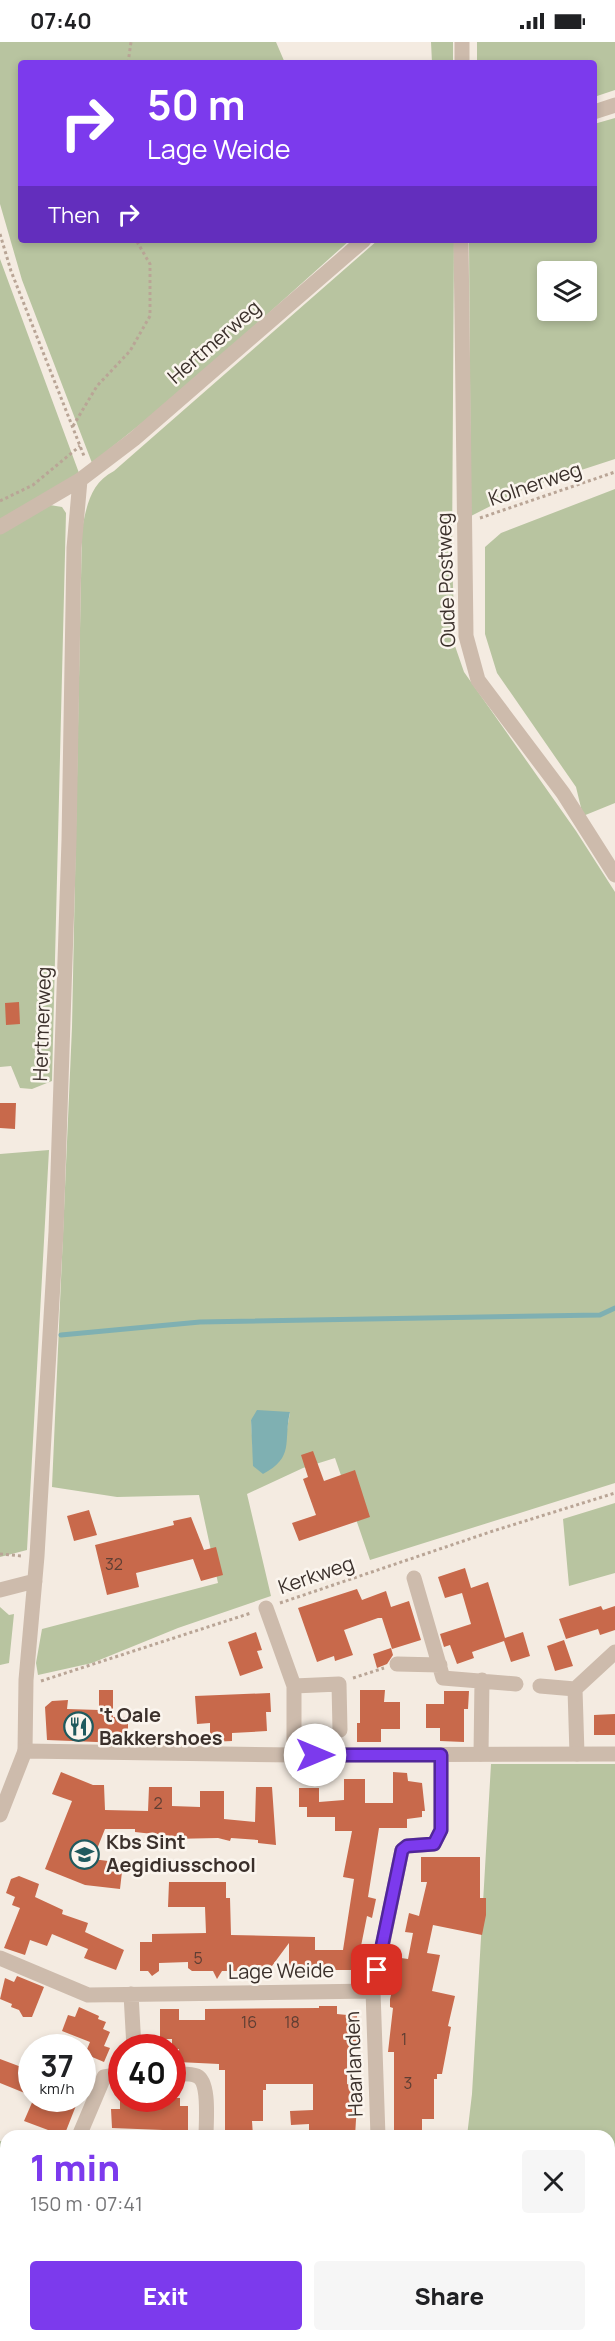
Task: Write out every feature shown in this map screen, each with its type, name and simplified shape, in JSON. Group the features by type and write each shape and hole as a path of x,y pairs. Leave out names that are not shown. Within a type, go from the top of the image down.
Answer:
{"street":[{"path":"462,42 462,60"},
{"path":"597,111 615,105"},
{"name":"Hertmerweg","path":"0,1815 25,1751 26,1680 37,1556 56,1232 69,840 74,548 85,476 134,439 361,243"},
{"name":"Oude Postweg","path":"461,243 465,636 478,680 563,793 615,874"},
{"path":"0,527 85,476"},
{"path":"414,1578 444,1678 516,1684"},
{"path":"0,1590 35,1581"},
{"path":"266,1608 294,1686 294,1755"},
{"path":"540,1686 575,1689 615,1652"},
{"path":"397,1664 440,1665"},
{"path":"481,1754 482,1680"},
{"path":"294,1686 339,1684 340,1730"},
{"path":"575,1689 577,1754"},
{"path":"25,1751 294,1755 615,1754"},
{"path":"373,1991 402,1850 407,1846 434,1844 441,1830 441,1755"},
{"name":"Lage Weide","path":"0,1958 88,1995 373,1991"},
{"name":"Haarlanden","path":"373,1991 378,2130"},
{"path":"131,1994 133,2034"},
{"path":"186,2075 195,2075 202,2080 205,2090 206,2130"},
{"path":"82,2130 104,2077 108,2076"}],"path":[{"path":"128,60 131,42"},
{"path":"0,234 11,271 73,426 80,446 85,476"},
{"path":"73,426 97,386 130,351 150,316 150,264 138,243"},
{"path":"0,501 33,485 80,446"},
{"name":"Kolnerweg","path":"464,524 615,472"},
{"name":"Kerkweg","path":"26,1680 42,1682 493,1531 615,1493"},
{"path":"0,1554 37,1556"},
{"path":"339,1684 397,1664"}],"green space":[{"path":"0,42 276,42 284,60 18,60 18,243 347,243 183,390 92,463 22,280 0,204"},
{"path":"431,42 453,42 453,60 432,60"},
{"path":"477,42 615,42 615,90 597,96 597,60 477,60"},
{"path":"615,118 615,459 526,488 471,516 469,243 597,243 597,123"},
{"path":"375,243 454,243 452,557 455,646 464,672 576,831 615,892 615,1483 370,1560 335,1458 303,1468 247,1494 271,1596 178,1628 92,1663 38,1675 36,1663 42,1629 218,1583 199,1495 117,1497 52,1487 72,1027 82,529 91,495 106,476","holes":["269,1412 290,1412 286,1435 254,1467 251,1420"]},
{"path":"0,259 79,473 0,521"},
{"path":"615,489 615,803 583,816 576,787 497,673 485,634 485,547 501,533"},
{"path":"50,505 62,507 66,513 52,1081 32,1089 20,1088 11,1066 0,1067 0,534"},
{"path":"49,1150 27,1550 0,1557 0,1154"},
{"path":"615,1503 615,1573 569,1586 563,1519"},
{"path":"0,1607 9,1615 14,1614 9,1663 0,1665"},
{"path":"491,1764 615,1764 615,2130 468,2130 472,2094"}],"water":[{"path":"257,1410 290,1412 284,1455 273,1468 263,1474 253,1466 251,1420"}],"building":[{"path":"19,1002 20,1024 6,1025 5,1003"},
{"path":"0,1103 16,1103 15,1129 0,1128"},
{"path":"313,1451 324,1481 355,1470 370,1517 299,1541 292,1523 316,1515 303,1479 308,1477 301,1455"},
{"path":"89,1510 97,1535 74,1541 67,1516"},
{"path":"191,1517 204,1550 216,1547 223,1575 201,1581 193,1559 136,1573 139,1587 107,1595 95,1545 174,1525 173,1521"},
{"path":"465,1568 471,1588 488,1582 505,1638 523,1632 530,1656 511,1662 504,1641 472,1652 474,1658 457,1664 450,1645 444,1647 440,1634 471,1624 462,1593 445,1598 438,1577"},
{"path":"357,1589 362,1600 386,1591 391,1607 409,1601 421,1640 392,1649 382,1618 378,1618 344,1630 353,1655 335,1661 334,1656 317,1662 298,1608"},
{"path":"601,1606 603,1610 615,1606 615,1630 600,1635 598,1629 566,1639 559,1619"},
{"path":"256,1632 262,1650 257,1651 263,1668 240,1676 228,1642"},
{"path":"564,1640 573,1666 555,1671 547,1646"},
{"path":"391,1648 393,1655 387,1664 377,1668 373,1654"},
{"path":"99,1690 113,1690 113,1717 128,1717 128,1739 121,1739 121,1743 47,1740 45,1707 52,1701 68,1700 67,1709 99,1710"},
{"path":"360,1690 385,1690 384,1702 400,1702 400,1729 381,1729 381,1742 357,1742 357,1723 360,1723"},
{"path":"444,1691 469,1691 468,1709 464,1709 464,1742 440,1741 440,1728 426,1728 426,1704 444,1704"},
{"path":"270,1693 271,1712 266,1712 267,1731 232,1733 232,1741 210,1742 210,1723 197,1724 195,1696"},
{"path":"615,1714 615,1735 594,1735 594,1715"},
{"path":"61,1772 93,1785 104,1785 105,1810 148,1811 149,1787 172,1787 172,1806 200,1807 200,1791 224,1791 224,1819 255,1822 256,1787 272,1787 276,1845 258,1843 258,1840 231,1838 230,1841 218,1838 171,1839 171,1836 135,1832 135,1829 105,1829 93,1859 123,1863 120,1889 85,1885 45,1869 72,1801 52,1794"},
{"path":"393,1772 407,1773 408,1781 422,1783 425,1811 422,1811 422,1817 407,1819 407,1828 379,1828 368,1897 376,1899 372,1918 367,1916 360,1951 356,1950 356,1970 289,1970 289,1943 269,1970 255,1970 251,1975 247,1971 222,1971 217,1979 213,1971 192,1971 188,1968 188,1962 159,1963 159,1971 152,1976 148,1971 140,1971 140,1942 152,1942 152,1934 206,1933 205,1907 168,1907 169,1882 226,1882 226,1898 230,1898 231,1935 315,1937 315,1950 343,1950 354,1879 343,1877 352,1831 335,1831 335,1817 307,1817 307,1807 299,1807 299,1788 319,1788 319,1802 344,1800 344,1779 365,1779 365,1803 393,1803"},
{"path":"421,1857 480,1857 480,1898 486,1898 486,1915 482,1935 433,1925 427,1953 440,1955 432,1991 455,1996 448,2026 451,2027 442,2074 437,2074 437,2079 434,2079 434,2119 422,2119 422,2130 394,2130 394,2052 388,2052 393,2008 390,2007 390,1999 398,1968 392,1962 401,1958 408,1959 413,1933 405,1932 409,1913 419,1916 427,1882 421,1882"},
{"path":"19,1876 39,1884 35,1897 63,1910 62,1914 88,1923 85,1932 124,1950 116,1970 84,1958 88,1949 52,1934 47,1946 30,1940 25,1955 4,1948 20,1908 12,1905 15,1897 6,1893 11,1879"},
{"path":"17,1976 44,1987 32,2017 23,2017 19,2010 11,2007 12,2004 0,1999 5,1978 14,1982"},
{"path":"337,2006 337,2014 357,2016 356,2048 347,2050 347,2084 358,2088 355,2130 309,2130 309,2124 291,2125 290,2111 313,2110 313,2084 266,2084 266,2090 263,2090 263,2121 252,2121 253,2130 225,2130 225,2070 219,2070 219,2064 186,2062 186,2034 160,2034 160,2009 179,2009 179,2020 205,2020 205,2009"},
{"path":"79,2007 99,2016 98,2019 106,2022 103,2029 110,2032 104,2046 108,2047 108,2053 104,2062 96,2059 96,2034 70,2034 62,2031 68,2015 75,2017"},
{"path":"0,2059 18,2066 18,2090 0,2083"},
{"path":"186,2106 188,2106 188,2130 112,2128 111,2112 186,2112"},
{"path":"28,2112 73,2112 66,2130 48,2130 24,2121"}],"waterway":[{"path":"61,1335 200,1322 600,1315 615,1308"}],"place":[{"name":"'t Oale Bakkershoes","path":"78,1727"},
{"name":"Kbs Sint Aegidiusschool","path":"85,1854"}],"route":[{"path":"315,1755 441,1755 441,1830 434,1844 407,1846 402,1850 398,1860 377,1970"}]}
